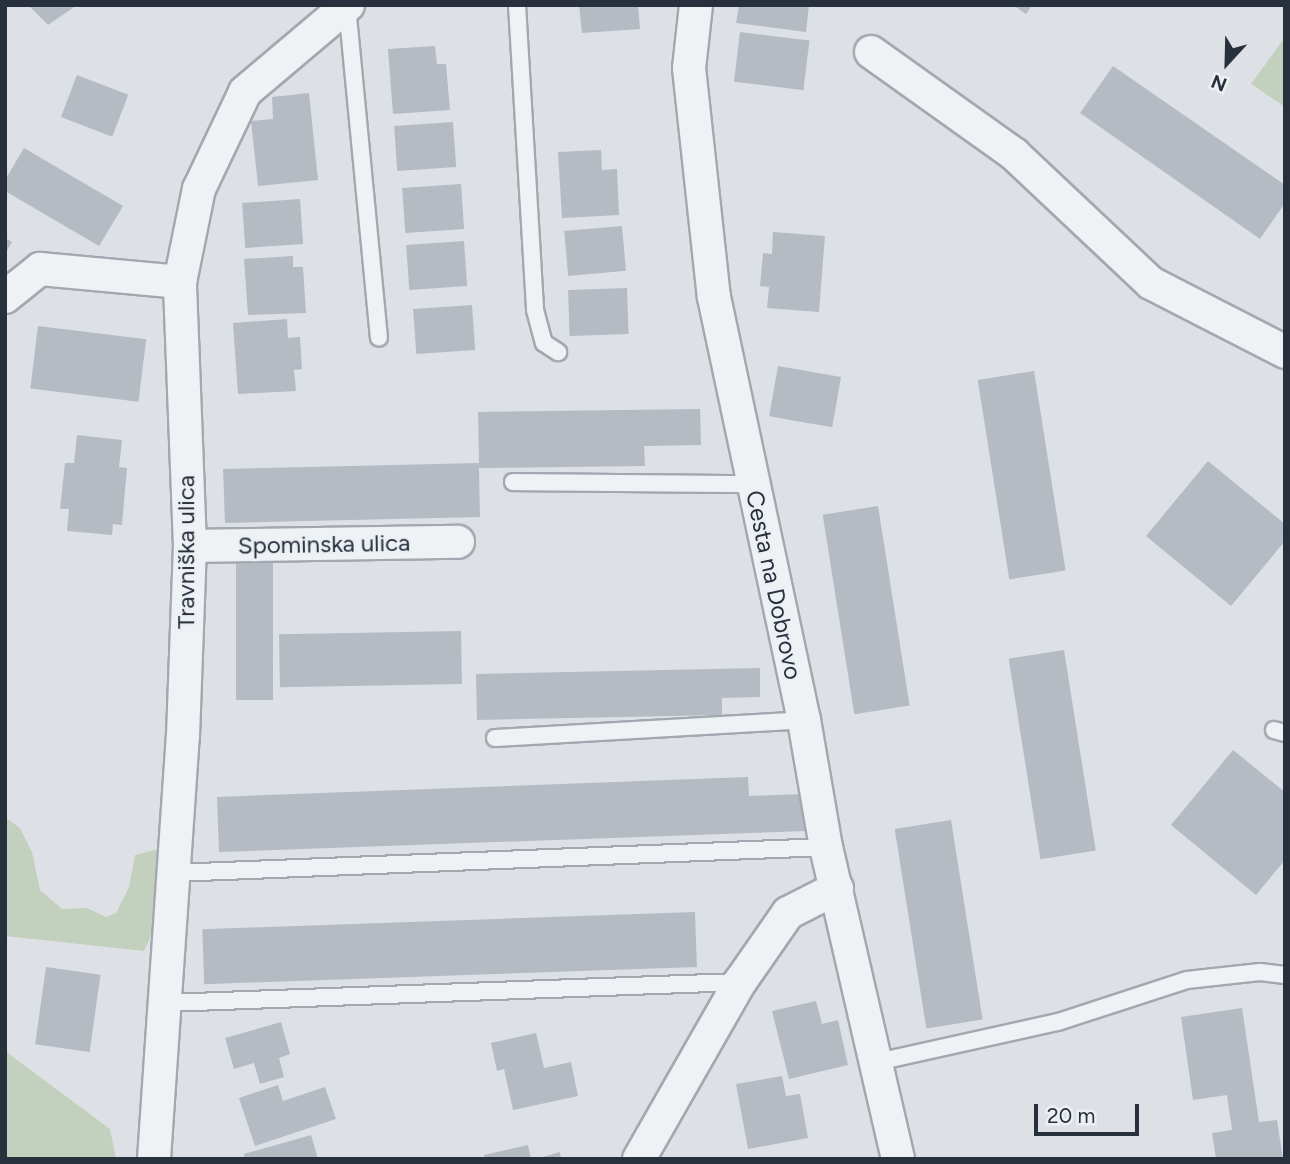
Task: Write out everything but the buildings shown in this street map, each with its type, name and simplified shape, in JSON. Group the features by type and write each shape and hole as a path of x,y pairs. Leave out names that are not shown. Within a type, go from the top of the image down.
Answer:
{"street":[{"name":"Cesta na Dobrovo","path":"696,5 689,68 712,284 751,484 804,720 826,847 898,1159"},
{"name":"Travniška ulica","path":"154,1159 174,873 190,546 180,282 199,190 245,92 347,6"},
{"path":"871,52 1014,154 1151,283 1285,352"},
{"path":"5,297 40,269 180,282"},
{"name":"Spominska ulica","path":"190,546 458,542"},
{"path":"639,1159 740,982 788,913 836,888"}],"lane":[{"path":"517,5 535,310 544,343 558,352"},
{"path":"347,6 379,337"},
{"path":"513,482 751,484"},
{"path":"495,738 804,720"},
{"path":"174,873 826,847"},
{"path":"877,1062 1058,1022 1187,980 1260,971 1285,975"},
{"path":"166,1003 740,982"}],"green space":[{"path":"1285,37 1285,107 1251,84"},
{"path":"5,817 20,828 32,852 40,890 62,909 87,908 106,917 116,913 129,887 135,855 158,849 151,936 144,951 5,936"},
{"path":"5,1051 110,1129 116,1159 5,1159"}]}
